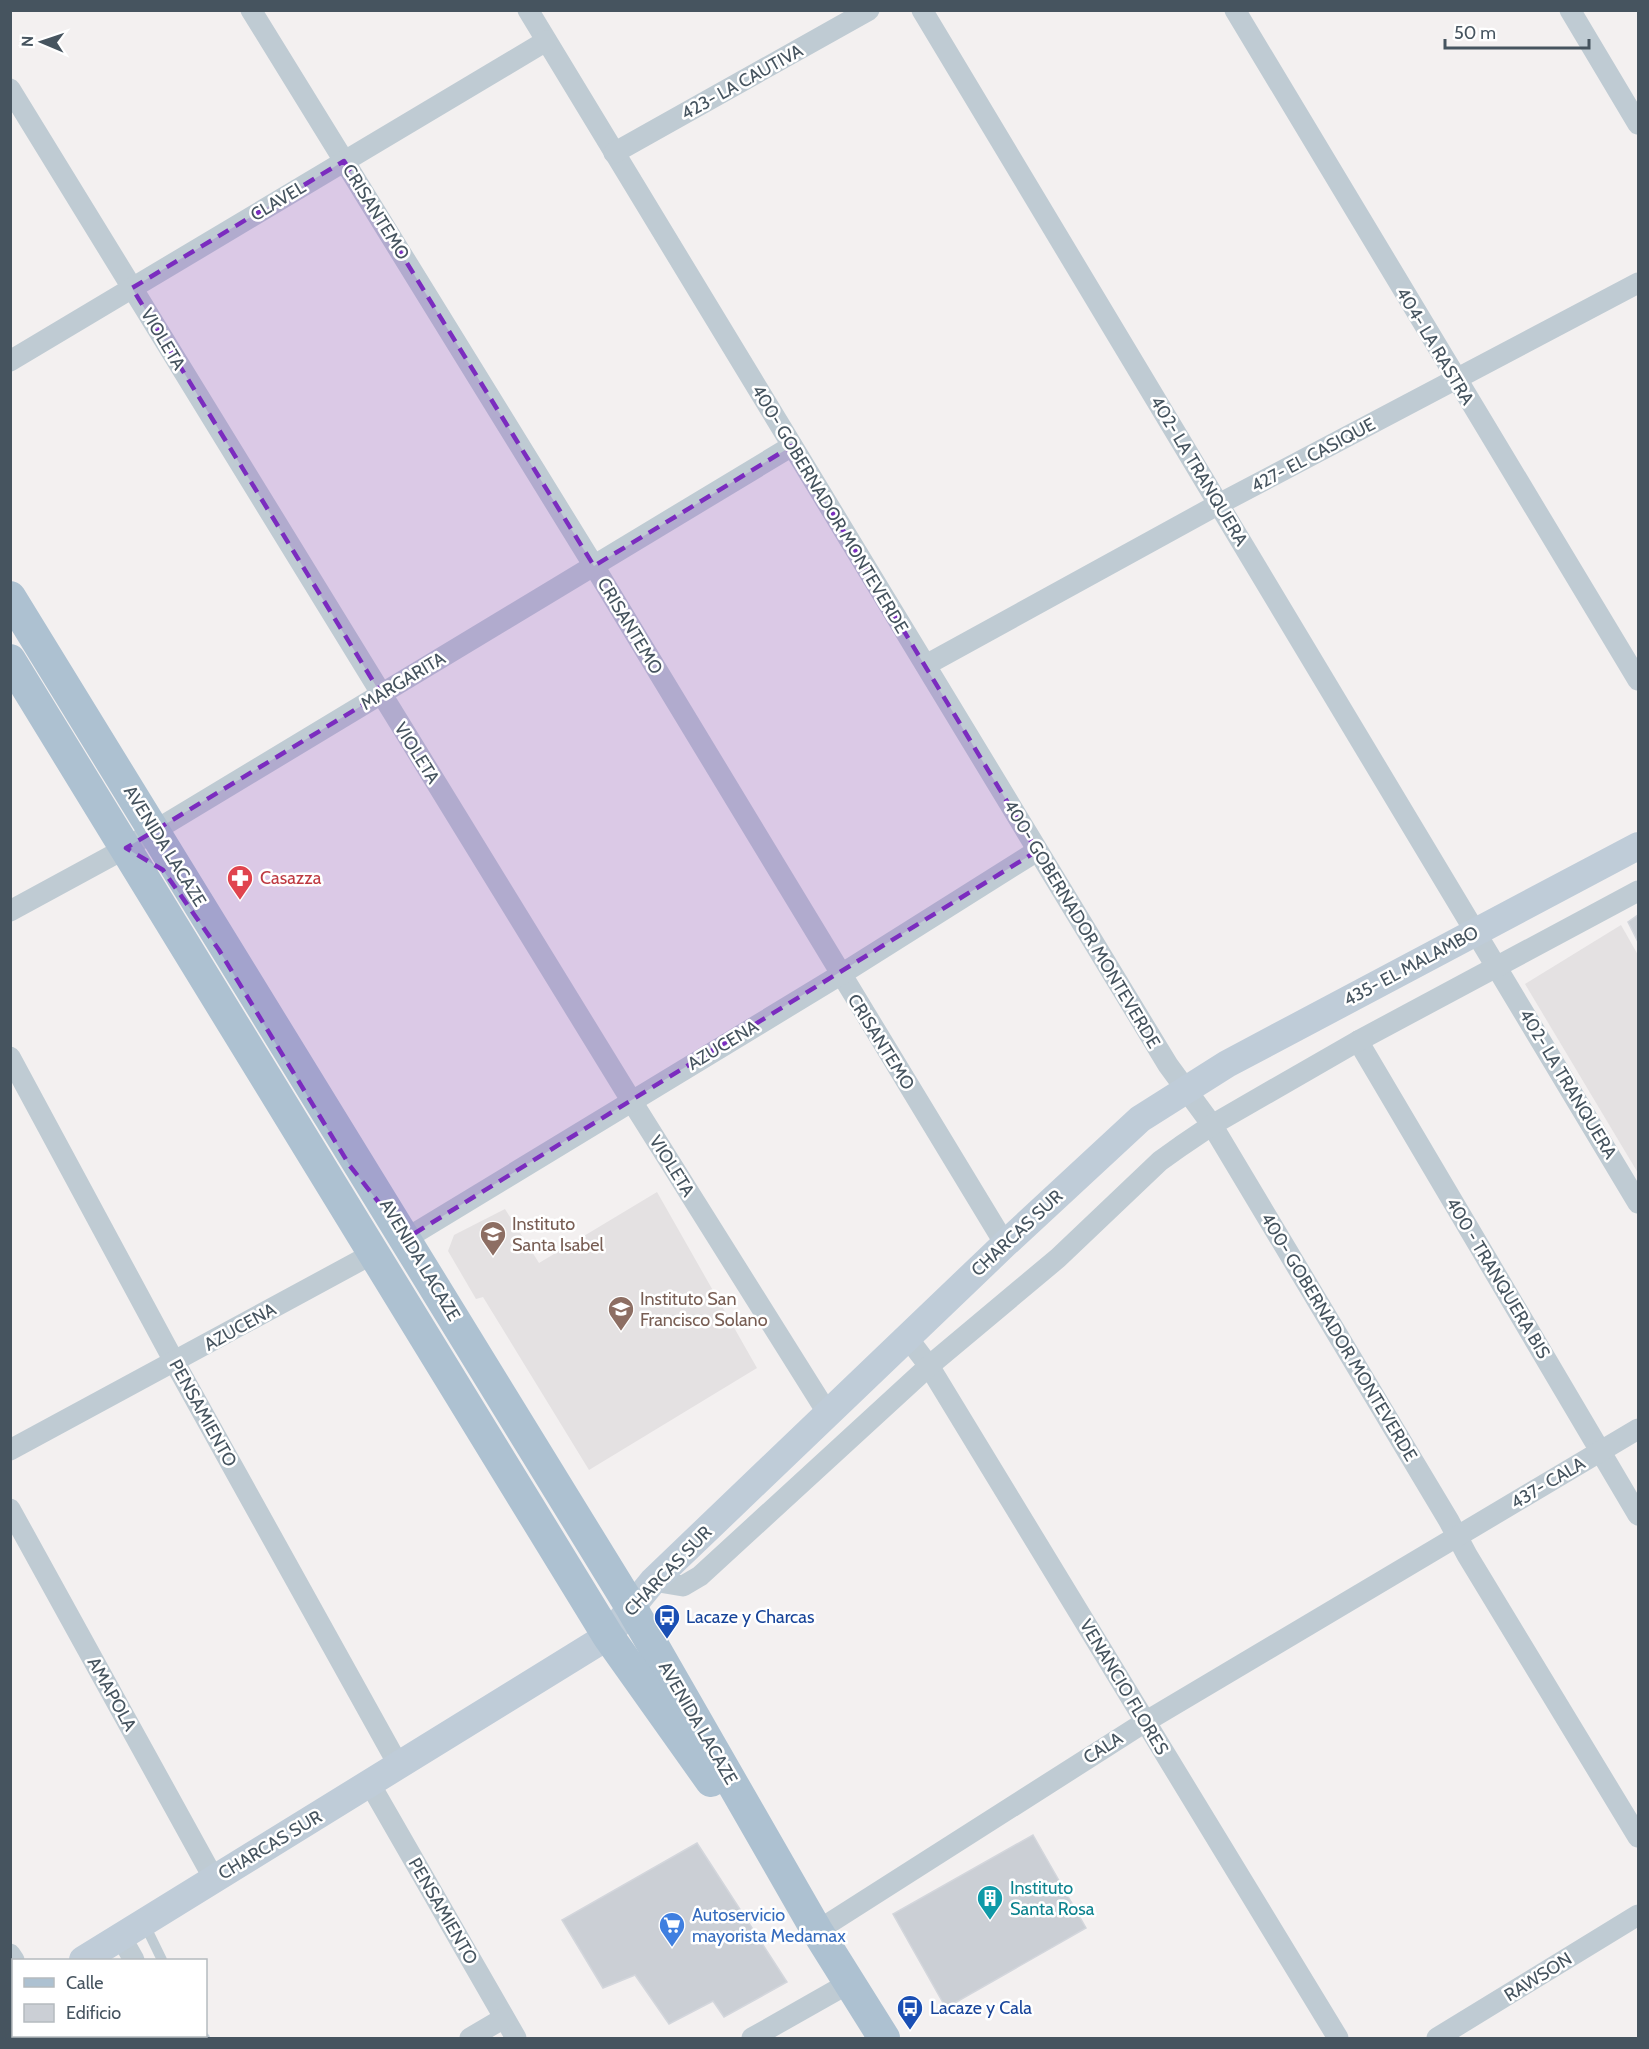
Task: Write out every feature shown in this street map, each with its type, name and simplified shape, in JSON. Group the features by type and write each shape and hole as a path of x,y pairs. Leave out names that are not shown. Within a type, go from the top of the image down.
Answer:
{"main road":[{"name":"AVENIDA LACAZE","path":"10,597 407,1238 631,1607 817,1931 884,2038"},
{"name":"AVENIDA LACAZE","path":"10,660 608,1636 817,1931"},
{"name":"435- EL MALAMBO","path":"1184,1089 1638,846"},
{"path":"126,848 152,859 163,870 219,950 350,1166 407,1238"},
{"name":"CHARCAS SUR","path":"86,1959 133,1940 214,1879 608,1636 653,1581 1005,1244 1120,1136 1184,1089"}],"street":[{"name":"CRISANTEMO","path":"251,10 594,566 1005,1244"},
{"name":"400- GOBERNADOR MONTEVERDE","path":"528,10 1037,851 1184,1089 1212,1125 1457,1538 1638,1837"},
{"name":"423- LA CAUTIVA","path":"614,153 869,10"},
{"name":"402- LA TRANQUERA","path":"922,10 1498,966 1638,1203"},
{"name":"404- LA RASTRA","path":"1234,10 1638,680"},
{"path":"1570,10 1638,124"},
{"name":"CLAVEL","path":"10,361 546,41"},
{"name":"VIOLETA","path":"10,89 631,1100 828,1414"},
{"name":"427- EL CASIQUE","path":"926,666 1218,504 1638,283"},
{"name":"MARGARITA","path":"10,911 155,831 792,446"},
{"name":"AZUCENA","path":"407,1238 840,975 1037,851"},
{"path":"653,1581 683,1586 700,1576 929,1366 1058,1258 1160,1161 1212,1125 1358,1041 1638,891"},
{"name":"400 - TRANQUERA BIS","path":"1358,1041 1638,1515"},
{"name":"PENSAMIENTO","path":"10,1057 175,1363 399,1766"},
{"name":"AZUCENA","path":"10,1450 175,1363 374,1253"},
{"name":"VENANCIO FLORES","path":"908,1337 929,1366 1338,2038"},
{"name":"437- CALA","path":"1457,1538 1638,1429"},
{"name":"AMAPOLA","path":"10,1509 214,1879"},
{"name":"CALA","path":"817,1931 1145,1722 1457,1538"},
{"name":"PENSAMIENTO","path":"369,1784 516,2038"},
{"name":"RAWSON","path":"1437,2038 1638,1915"},
{"path":"752,2038 849,1983"},
{"path":"470,2038 504,2019"}],"lane":[{"path":"133,1940 161,1959"}],"highlighted area":[{"path":"344,161 594,566 792,446 1037,851 407,1238 350,1166 219,950 163,870 126,848 381,694 132,288"}],"shaded area":[{"path":"1621,925 1638,955 1638,1173 1525,984"},
{"name":"Instituto San Francisco Solano","path":"657,1192 757,1368 589,1470 483,1297 476,1299 448,1251 454,1235 505,1209 539,1263"}],"building":[{"path":"1638,915 1638,942 1628,922"},
{"name":"Instituto Santa Rosa","path":"1033,1835 1086,1928 946,2008 893,1914"},
{"name":"Autoservicio mayorista Medamax","path":"697,1843 787,1982 724,2017 713,2001 669,2024 635,1975 603,1988 562,1920"}],"place":[{"name":"Casazza","path":"240,901"},
{"name":"Instituto Santa Isabel","path":"493,1257"},
{"name":"Instituto San Francisco Solano","path":"621,1332"},
{"name":"Lacaze y Charcas","path":"667,1640"},
{"name":"Instituto Santa Rosa","path":"990,1921"},
{"name":"Autoservicio mayorista Medamax","path":"672,1948"},
{"name":"Lacaze y Cala","path":"910,2031"}]}
